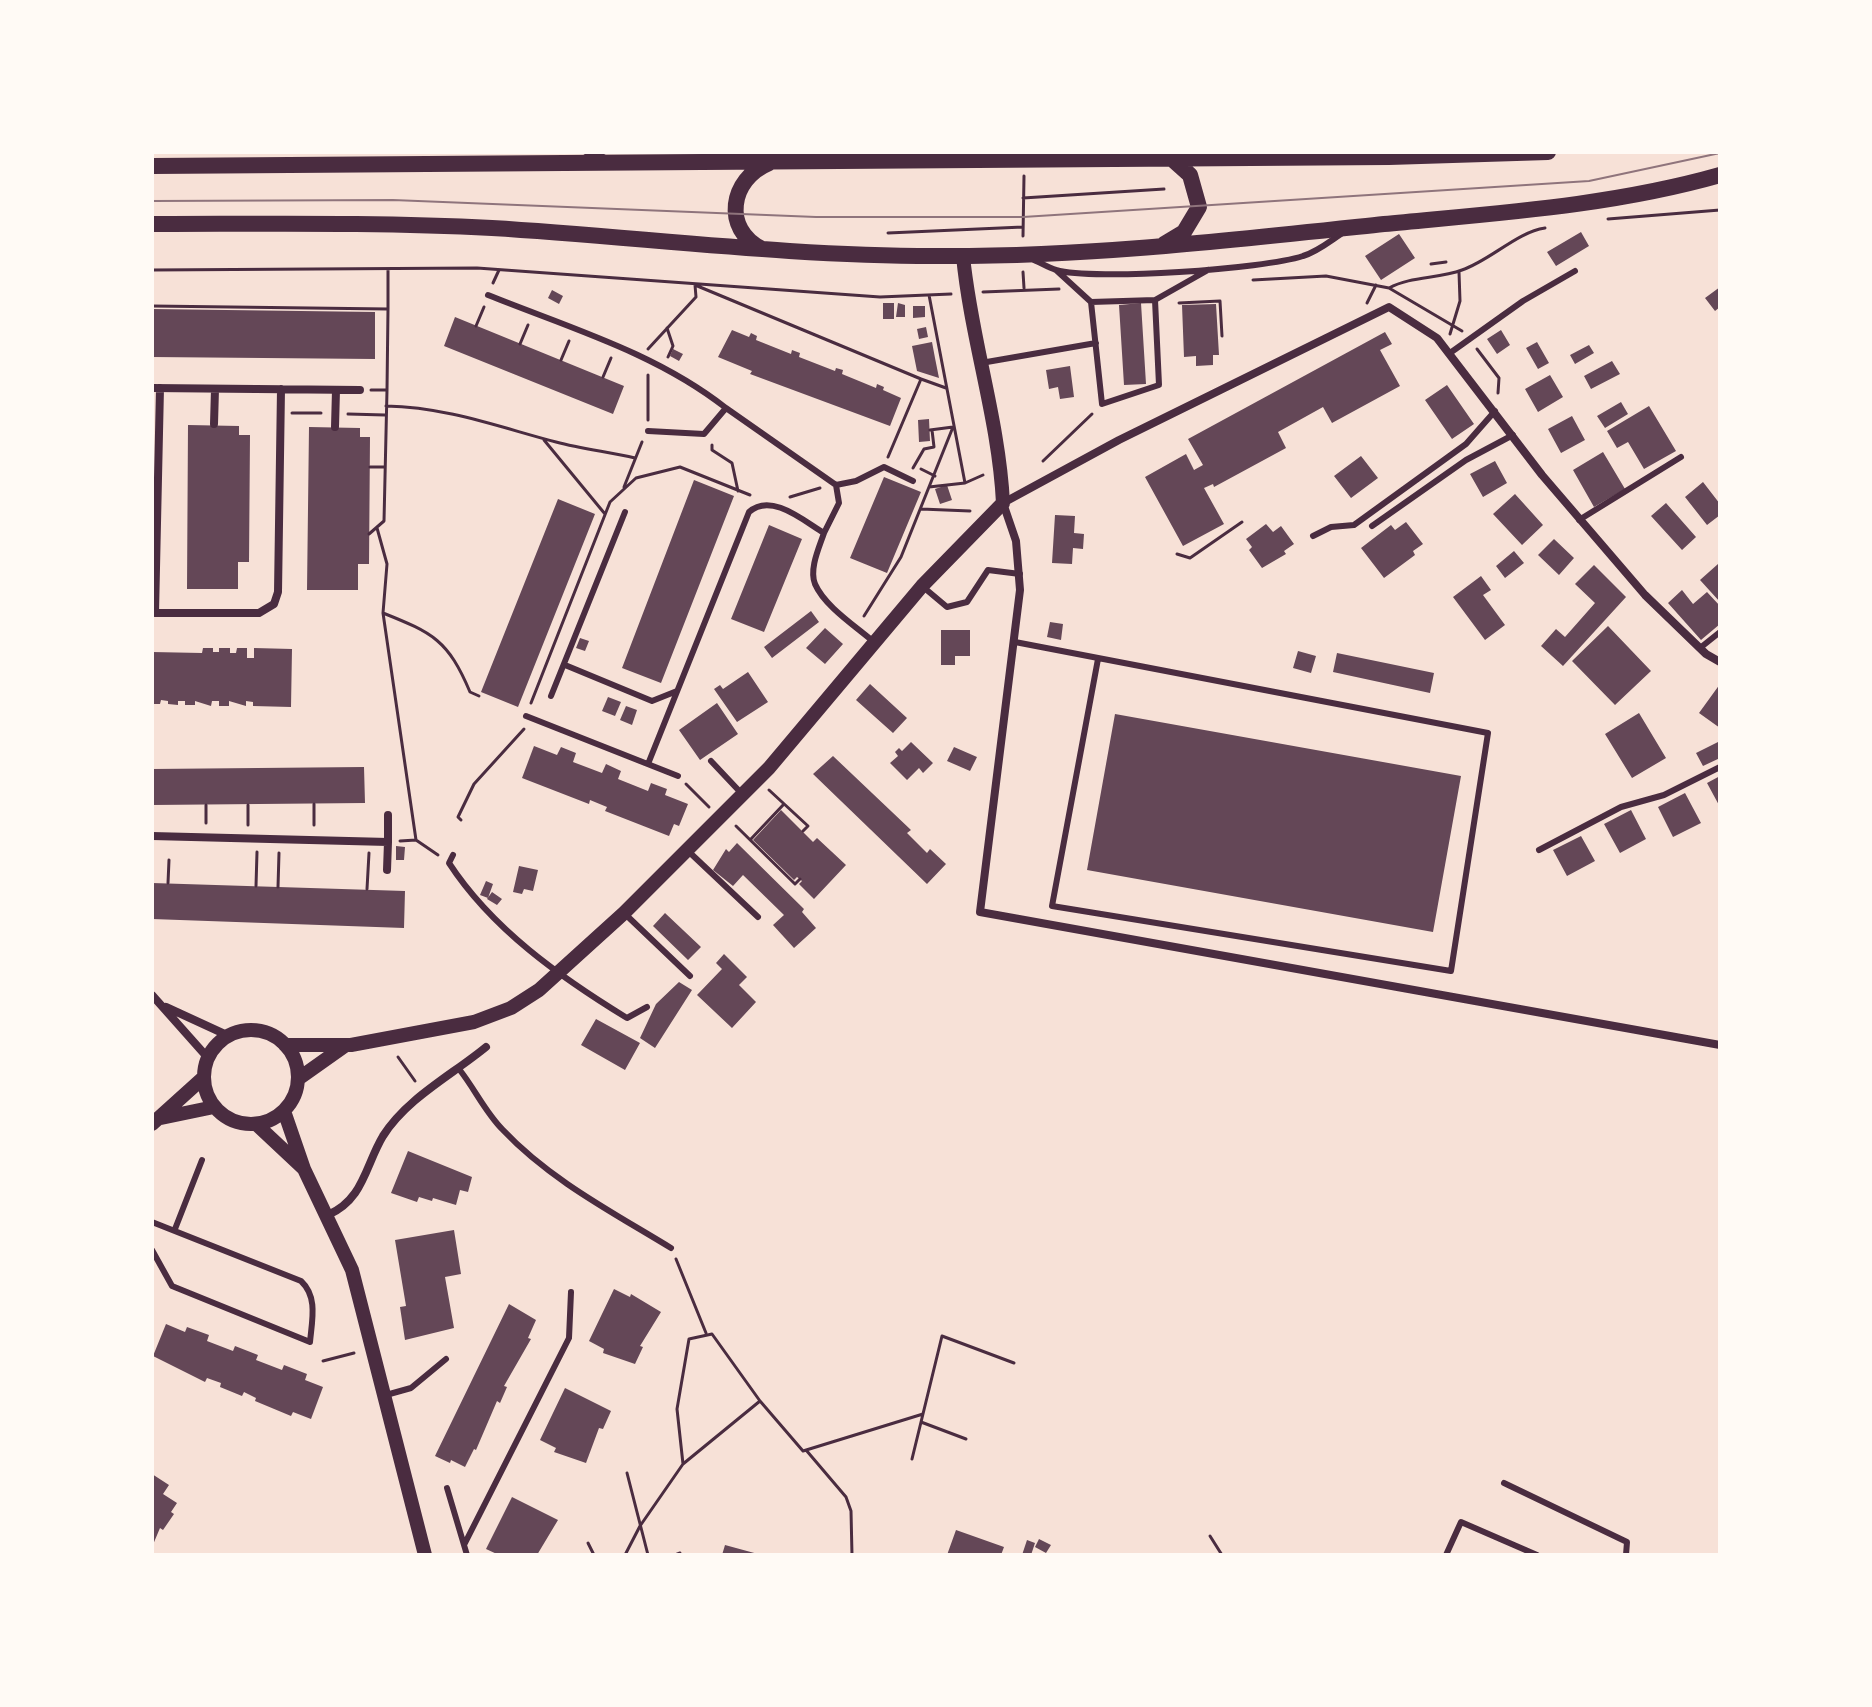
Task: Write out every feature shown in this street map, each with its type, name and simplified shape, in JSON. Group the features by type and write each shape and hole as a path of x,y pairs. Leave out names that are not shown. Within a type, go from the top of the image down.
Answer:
{"main road":[{"path":"152,166 1548,152"},
{"path":"1155,247 1184,232 1199,207 1190,175 1171,158"},
{"path":"765,250 745,236 736,219 735,202 748,176 775,162"},
{"path":"152,224 437,226 765,250 1023,260 1582,203 1680,186 1720,175"}],"street":[{"path":"963,256 1001,469 1003,503 1016,541 1020,574 1015,642 980,912 1720,1045"},
{"path":"285,1045 346,1045 495,1016 523,1001 559,974 743,795 793,743 922,586 1003,503 1119,440 1389,307 1428,331 1447,350 1579,520 1645,595 1700,648 1720,662"},
{"path":"281,389 278,592 274,604 259,613 155,613 156,388 215,389 281,389 360,390"},
{"path":"214,424 215,389"},
{"path":"335,427 336,390"},
{"path":"387,870 392,842 388,815"},
{"path":"152,836 392,842"},
{"path":"152,995 166,1007 208,1058"},
{"path":"166,1007 229,1036"},
{"path":"256,1124 284,1111 293,1098 298,1079 291,1053 285,1045 268,1033 252,1030 229,1036 208,1058 203,1078 214,1107 226,1118 256,1124 304,1169"},
{"path":"298,1079 346,1045"},
{"path":"328,1215 354,1197 389,1127 424,1094 486,1047"},
{"path":"156,1121 178,1097 203,1078"},
{"path":"156,1121 214,1107"},
{"path":"284,1111 304,1169 352,1270 425,1555"}],"lane":[{"path":"586,152 622,163"},
{"path":"1023,260 1088,275 1211,268 1304,256 1350,228"},
{"path":"1091,302 1155,302 1211,268"},
{"path":"1056,270 1091,302 1102,404 1159,385 1155,302"},
{"path":"1447,350 1575,271"},
{"path":"488,295 644,357 691,381 836,485 839,503 824,533 814,564 814,583 875,643"},
{"path":"980,363 1096,343"},
{"path":"648,431 704,434 726,408"},
{"path":"1313,536 1331,527 1354,525 1466,444 1495,411"},
{"path":"1372,526 1466,460 1513,435"},
{"path":"1579,520 1681,457"},
{"path":"836,485 856,481 884,467 910,480"},
{"path":"648,764 749,512 756,505 767,504 789,511 824,533"},
{"path":"551,696 625,512"},
{"path":"922,586 947,607 967,602 988,570 1020,574"},
{"path":"1700,648 1720,632"},
{"path":"1015,642 1488,733 1451,971 1052,906 1098,659"},
{"path":"565,665 652,701 677,691"},
{"path":"526,716 678,776"},
{"path":"711,761 743,795"},
{"path":"1539,850 1621,807 1664,795 1720,767"},
{"path":"687,850 758,917"},
{"path":"453,855 449,863 492,917 559,974 627,1018 647,1007"},
{"path":"624,913 690,976"},
{"path":"459,1069 502,1129 525,1150 567,1183 671,1248"},
{"path":"175,1229 202,1160"},
{"path":"152,1222 301,1281 308,1288 313,1303 310,1342 172,1286 152,1250"},
{"path":"464,1545 569,1338 571,1292"},
{"path":"386,1395 411,1388 446,1359"},
{"path":"1504,1483 1627,1542 1626,1555"},
{"path":"447,1488 467,1555"},
{"path":"1446,1555 1461,1522 1537,1555"}],"path":[{"path":"1023,237 1024,170"},
{"path":"1023,198 1164,189"},
{"path":"1602,220 1720,210"},
{"path":"888,233 1023,227"},
{"path":"1239,281 1326,276 1389,288 1402,281 1459,272 1492,258 1528,231 1547,227"},
{"path":"1023,260 1024,288"},
{"path":"1431,264 1446,262"},
{"path":"369,534 384,521 388,269"},
{"path":"152,270 499,270 880,297 949,294"},
{"path":"476,326 499,270"},
{"path":"1447,350 1460,301 1459,272"},
{"path":"644,357 696,297 695,285"},
{"path":"695,285 946,388"},
{"path":"1365,306 1376,285"},
{"path":"985,292 1024,288 1063,289"},
{"path":"929,295 965,483"},
{"path":"1155,302 1220,301 1222,336"},
{"path":"152,306 388,309"},
{"path":"520,344 530,321"},
{"path":"663,367 673,346 667,328"},
{"path":"561,360 570,338"},
{"path":"603,377 612,354"},
{"path":"623,490 648,431 648,372"},
{"path":"876,463 888,457 921,379"},
{"path":"360,390 387,390"},
{"path":"1043,461 1102,404"},
{"path":"386,406 414,406 456,414 541,438 635,458"},
{"path":"709,427 712,450 732,463 738,491"},
{"path":"953,427 931,430 934,447 924,449 910,480 930,487 965,483 988,473"},
{"path":"866,625 860,621 901,557 953,427"},
{"path":"541,438 561,457 605,514"},
{"path":"370,467 385,467"},
{"path":"461,820 458,817 474,784 527,726 526,716 610,502 636,478 680,467 738,491 760,495"},
{"path":"925,471 935,476"},
{"path":"778,497 800,496 810,490 836,485"},
{"path":"921,509 970,511"},
{"path":"1177,554 1190,558 1242,522"},
{"path":"377,528 387,564 383,613 416,840"},
{"path":"383,613 431,632 460,667 470,692 479,696"},
{"path":"678,776 712,809"},
{"path":"766,787 808,826 803,831"},
{"path":"314,804 314,841"},
{"path":"750,839 784,804"},
{"path":"206,805 207,827"},
{"path":"248,805 249,828"},
{"path":"733,823 795,884 800,879"},
{"path":"392,842 416,840 449,863"},
{"path":"367,889 369,842"},
{"path":"256,886 257,849"},
{"path":"278,887 279,849"},
{"path":"168,883 169,860"},
{"path":"398,1057 424,1094"},
{"path":"671,1248 700,1310 706,1334"},
{"path":"683,1464 677,1409 689,1339 712,1334 760,1401 846,1497 851,1511 849,1549 852,1555"},
{"path":"912,1459 942,1336 1014,1363"},
{"path":"323,1361 361,1351"},
{"path":"625,1555 640,1526 683,1464 760,1401"},
{"path":"806,1450 923,1414"},
{"path":"921,1422 966,1439"},
{"path":"627,1473 648,1555"},
{"path":"1210,1536 1222,1555"},
{"path":"588,1543 594,1555"},
{"path":"675,1555 680,1553"}],"building":[{"path":"1581,232 1589,246 1556,266 1547,252"},
{"path":"1399,234 1415,258 1381,280 1365,256"},
{"path":"1720,287 1720,307 1715,311 1705,298"},
{"path":"552,290 563,296 559,304 548,298"},
{"path":"883,303 894,303 894,319 883,319"},
{"path":"898,303 905,305 905,317 896,317"},
{"path":"1141,303 1146,384 1124,385 1119,305"},
{"path":"1216,304 1219,355 1213,355 1213,365 1196,366 1196,356 1184,357 1182,305"},
{"path":"913,306 925,306 925,317 913,318"},
{"path":"152,309 375,312 375,359 152,357"},
{"path":"455,317 624,386 613,414 444,346"},
{"path":"926,327 928,337 919,339 917,329"},
{"path":"732,330 749,337 751,333 757,336 756,340 791,354 792,350 800,353 799,357 835,371 836,368 843,370 842,374 876,388 877,384 884,387 883,390 901,398 890,426 750,374 752,371 718,357"},
{"path":"1501,330 1510,345 1497,354 1487,339"},
{"path":"1385,332 1392,344 1380,350 1400,386 1332,423 1323,407 1278,432 1286,448 1214,487 1213,484 1204,488 1224,524 1183,546 1145,477 1186,454 1194,470 1203,465 1188,439"},
{"path":"932,342 939,378 917,371 912,346"},
{"path":"1537,342 1549,363 1538,369 1526,348"},
{"path":"1589,345 1594,353 1575,364 1570,355"},
{"path":"673,349 683,354 679,361 670,356"},
{"path":"1612,361 1620,374 1591,389 1584,376"},
{"path":"1070,366 1074,397 1060,399 1058,387 1049,389 1046,370"},
{"path":"1550,375 1563,397 1538,412 1525,389"},
{"path":"1447,385 1474,424 1452,439 1425,400"},
{"path":"1621,402 1628,414 1605,428 1597,416"},
{"path":"1649,406 1676,451 1644,469 1628,442 1617,448 1607,431"},
{"path":"1572,416 1585,440 1561,453 1548,429"},
{"path":"929,419 930,441 919,442 918,420"},
{"path":"188,425 239,426 239,435 250,435 249,562 238,562 238,589 187,589"},
{"path":"309,427 360,428 360,437 370,437 369,564 358,564 358,590 307,590"},
{"path":"1603,452 1625,489 1594,507 1573,470"},
{"path":"1361,456 1378,478 1351,498 1334,476"},
{"path":"1495,461 1507,483 1483,497 1470,474"},
{"path":"884,477 921,492 887,573 850,558"},
{"path":"694,480 734,496 661,683 622,668"},
{"path":"1703,482 1720,504 1720,515 1707,525 1685,497"},
{"path":"947,485 952,500 940,504 935,489"},
{"path":"1515,494 1543,525 1522,545 1493,514"},
{"path":"558,499 595,514 518,707 481,692"},
{"path":"1666,503 1696,537 1682,550 1651,516"},
{"path":"1055,515 1075,516 1074,533 1084,534 1083,549 1073,548 1072,564 1052,563"},
{"path":"1406,522 1423,544 1413,551 1415,555 1384,578 1361,548 1391,525 1395,530"},
{"path":"1266,524 1273,532 1281,526 1294,544 1284,551 1286,554 1262,568 1249,550 1252,547 1246,539"},
{"path":"769,525 802,539 764,632 731,619"},
{"path":"1554,539 1574,558 1559,575 1538,555"},
{"path":"1514,551 1524,563 1505,578 1496,566"},
{"path":"1718,564 1720,566 1720,602 1700,580"},
{"path":"1594,565 1626,597 1563,666 1541,646 1556,629 1565,637 1595,603 1575,584"},
{"path":"1481,576 1491,590 1483,595 1505,625 1485,640 1453,597"},
{"path":"1682,590 1693,604 1707,592 1720,606 1720,624 1701,640 1668,603"},
{"path":"811,611 819,622 772,658 764,647"},
{"path":"1050,622 1063,624 1061,640 1047,637"},
{"path":"1608,626 1651,671 1615,705 1572,661"},
{"path":"825,628 843,644 825,664 806,648"},
{"path":"941,630 970,630 970,656 955,656 955,665 941,665"},
{"path":"580,638 589,641 585,651 576,648"},
{"path":"203,648 213,648 213,652 219,652 219,648 230,648 230,653 236,653 237,648 247,648 247,658 254,658 254,648 292,649 291,707 253,706 253,702 246,701 246,706 229,701 229,706 219,706 219,701 212,701 211,706 195,701 195,705 185,705 185,701 178,701 178,705 168,704 168,701 161,700 160,704 152,704 152,652 202,653"},
{"path":"1298,651 1316,656 1311,673 1293,668"},
{"path":"1337,653 1434,673 1430,693 1333,672"},
{"path":"748,672 768,702 737,722 714,689 720,685 723,689"},
{"path":"870,684 907,718 893,733 856,700"},
{"path":"1720,684 1720,728 1699,713"},
{"path":"608,697 621,702 615,716 602,711"},
{"path":"717,703 738,734 700,760 679,730"},
{"path":"626,706 637,710 632,725 620,720"},
{"path":"1639,713 1666,758 1632,778 1605,734"},
{"path":"1115,714 1461,776 1433,932 1087,870"},
{"path":"1720,741 1720,758 1703,766 1696,753"},
{"path":"911,742 933,763 923,773 919,768 907,780 890,763 898,756 895,752 899,748 902,751"},
{"path":"534,746 557,755 561,747 576,753 573,762 602,773 606,764 621,771 618,779 648,791 651,783 667,789 665,795 688,804 679,826 674,824 669,836 605,811 607,807 590,800 589,804 522,778"},
{"path":"954,747 977,757 970,771 947,761"},
{"path":"833,756 911,830 907,833 927,853 930,849 946,864 927,884 813,774"},
{"path":"364,767 365,803 152,805 152,769"},
{"path":"1720,776 1720,807 1707,783"},
{"path":"1685,793 1701,823 1673,837 1658,807"},
{"path":"781,810 813,842 817,838 846,865 814,899 799,884 802,881 797,877 794,880 753,840"},
{"path":"1631,810 1646,839 1620,853 1604,824"},
{"path":"1581,836 1595,861 1567,876 1553,850"},
{"path":"737,843 804,909 802,912 816,928 794,948 773,925 784,915 743,875 733,886 713,870 726,849 729,852"},
{"path":"396,846 405,847 404,860 396,860"},
{"path":"519,866 538,870 533,891 524,889 522,894 513,892"},
{"path":"486,881 493,884 488,898 480,895"},
{"path":"152,883 405,891 404,928 152,919"},
{"path":"492,892 502,899 497,905 487,899"},
{"path":"665,913 701,947 688,960 653,926"},
{"path":"724,954 747,977 739,985 756,1002 732,1028 697,995 722,969 716,963"},
{"path":"679,982 692,990 655,1048 640,1038 656,1004"},
{"path":"596,1019 640,1043 625,1070 581,1045"},
{"path":"408,1151 472,1177 468,1192 460,1190 456,1205 433,1198 432,1201 419,1197 417,1202 391,1193"},
{"path":"454,1230 461,1274 445,1277 454,1328 405,1340 400,1307 406,1306 395,1240"},
{"path":"614,1289 630,1297 631,1294 661,1312 640,1346 643,1347 635,1364 603,1353 604,1349 589,1341"},
{"path":"509,1304 536,1320 528,1338 531,1339 504,1386 507,1387 500,1403 497,1401 476,1450 465,1467 451,1460 450,1463 435,1456"},
{"path":"166,1324 185,1332 187,1327 209,1335 207,1341 233,1351 235,1346 258,1355 256,1360 282,1370 284,1365 307,1374 305,1380 323,1387 311,1419 293,1412 291,1416 255,1401 256,1398 244,1392 242,1396 220,1387 221,1383 207,1378 205,1382 153,1356"},
{"path":"565,1388 611,1411 603,1429 599,1428 586,1463 554,1452 556,1448 540,1440"},
{"path":"152,1474 169,1485 163,1494 177,1503 171,1512 174,1514 163,1530 160,1528 152,1547"},
{"path":"512,1497 558,1520 537,1555 499,1555 486,1549"},
{"path":"956,1530 1004,1547 1001,1555 947,1555"},
{"path":"1039,1539 1051,1545 1046,1553 1035,1547"},
{"path":"1027,1540 1035,1543 1031,1555 1022,1555"},
{"path":"725,1545 758,1554 758,1555 722,1555"}],"tram line":[{"path":"152,201 393,200 816,217 1023,217 1589,181 1720,153"}]}
